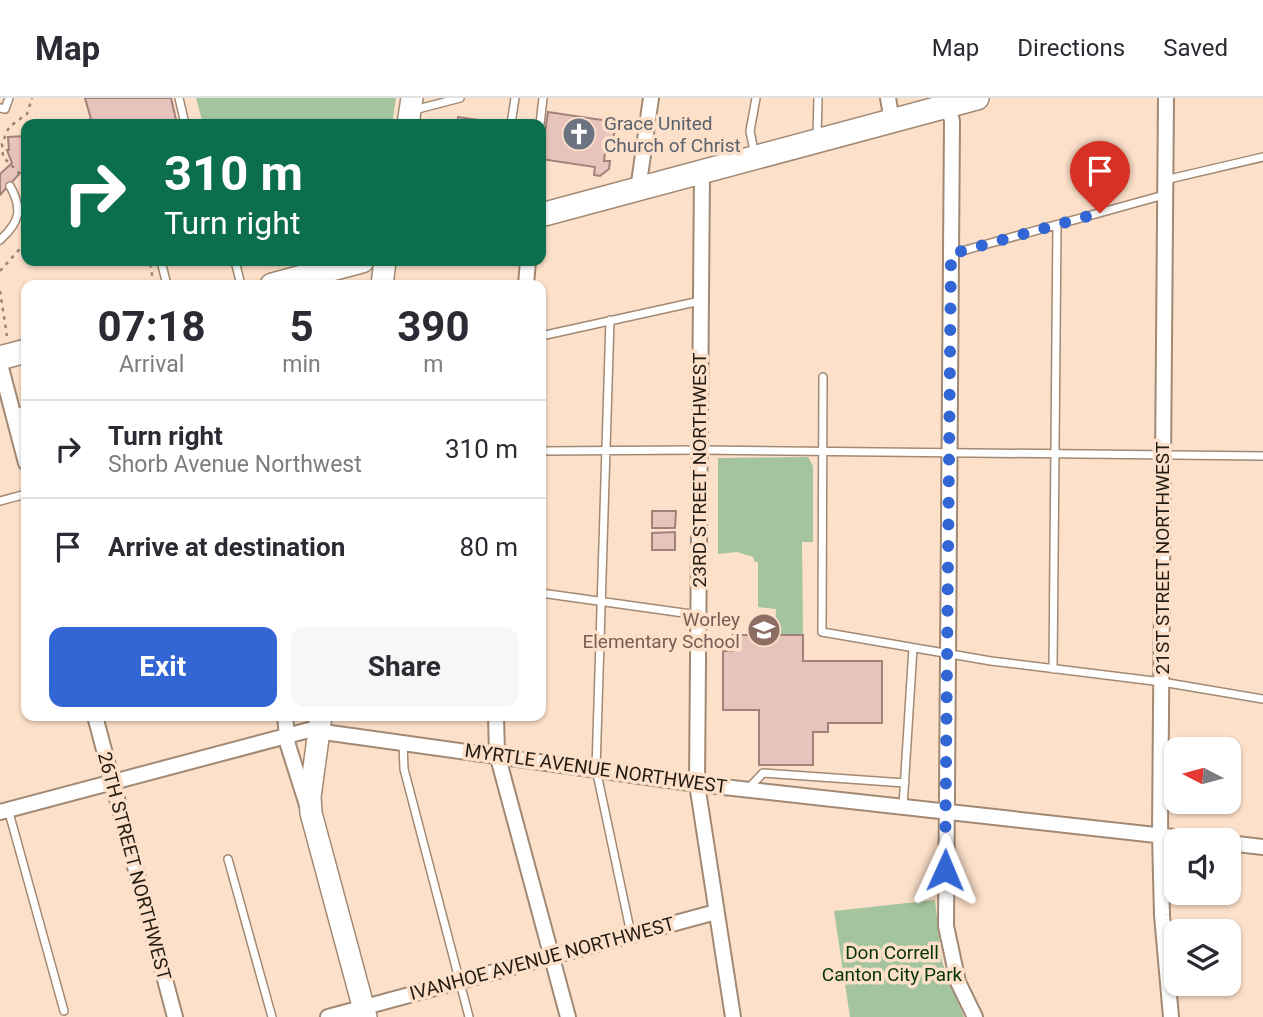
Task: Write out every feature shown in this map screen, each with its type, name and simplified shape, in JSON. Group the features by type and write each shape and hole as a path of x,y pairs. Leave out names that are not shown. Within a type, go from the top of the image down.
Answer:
{"main road":[{"path":"546,214 978,98"},
{"path":"291,280 343,266"}],"street":[{"path":"638,190 651,98"},
{"path":"888,98 891,121"},
{"name":"21ST STREET NORTHWEST","path":"1166,98 1160,835 1162,915 1171,1017"},
{"path":"948,106 951,121 946,810 948,946 958,982 975,1017"},
{"name":"23RD STREET NORTHWEST","path":"702,173 697,784 733,1017"},
{"path":"0,364 20,411"},
{"name":"26TH STREET NORTHWEST","path":"96,721 176,1017"},
{"path":"286,721 288,745 303,797 311,813 365,1012"},
{"path":"496,721 497,754 568,1017"},
{"path":"311,813 310,797 320,723"},
{"name":"MYRTLE AVENUE NORTHWEST","path":"4,811 303,730 320,723 403,742 697,784 1164,835"},
{"path":"1241,844 1263,847"},
{"name":"IVANHOE AVENUE NORTHWEST","path":"328,1017 365,1012 459,981 716,912"}],"lane":[{"path":"0,119 2,108 9,98"},
{"path":"179,98 184,119"},
{"path":"410,111 460,98"},
{"path":"512,119 515,98"},
{"path":"541,119 543,98"},
{"path":"755,158 750,131 756,98"},
{"path":"817,141 818,98"},
{"path":"951,254 1057,225 1165,187 1263,157"},
{"path":"0,240 14,224 18,213 19,202 10,186"},
{"path":"1053,669 1057,225"},
{"path":"546,335 700,301"},
{"path":"610,320 596,769 631,934"},
{"path":"823,377 822,632 913,648 1161,682 1263,699"},
{"path":"546,451 1162,453 1263,456"},
{"path":"0,501 21,495"},
{"path":"546,594 698,615"},
{"path":"903,806 913,648"},
{"path":"403,742 404,769 469,1017"},
{"path":"748,789 763,773 905,783"},
{"path":"4,811 64,1011"},
{"path":"228,859 272,1017"}],"path":[{"path":"21,175 3,158 2,144 9,127 27,114 32,98"},
{"path":"0,134 5,136"},
{"path":"0,271 21,248"},
{"path":"0,291 16,352"}],"green space":[{"path":"196,98 396,98 393,119 202,119"},
{"path":"808,457 813,466 813,542 802,542 803,635 775,635 776,609 758,607 758,562 755,562 753,557 737,552 718,554 718,458"},
{"name":"Don Correll Canton City Park","path":"935,900 942,962 964,1017 850,1017 834,911"}],"building":[{"path":"85,98 171,98 176,119 91,119"},
{"name":"Grace United Church of Christ","path":"548,112 616,122 612,147 606,146 604,161 610,161 609,169 600,176 594,175 595,167 546,160"},
{"path":"21,136 21,173 0,195 0,174 12,163 7,150 8,137"},
{"path":"652,511 676,511 675,528 652,528"},
{"path":"675,532 675,550 652,550 652,533"},
{"path":"732,635 803,635 803,661 882,661 882,723 828,723 828,732 813,732 813,765 759,765 759,710 723,710 723,651 732,651"}],"place":[{"name":"Grace United Church of Christ","path":"579,134"},
{"name":"Worley Elementary School","path":"764,630"}],"route":[{"path":"945,870 951,254 1100,213"}]}
